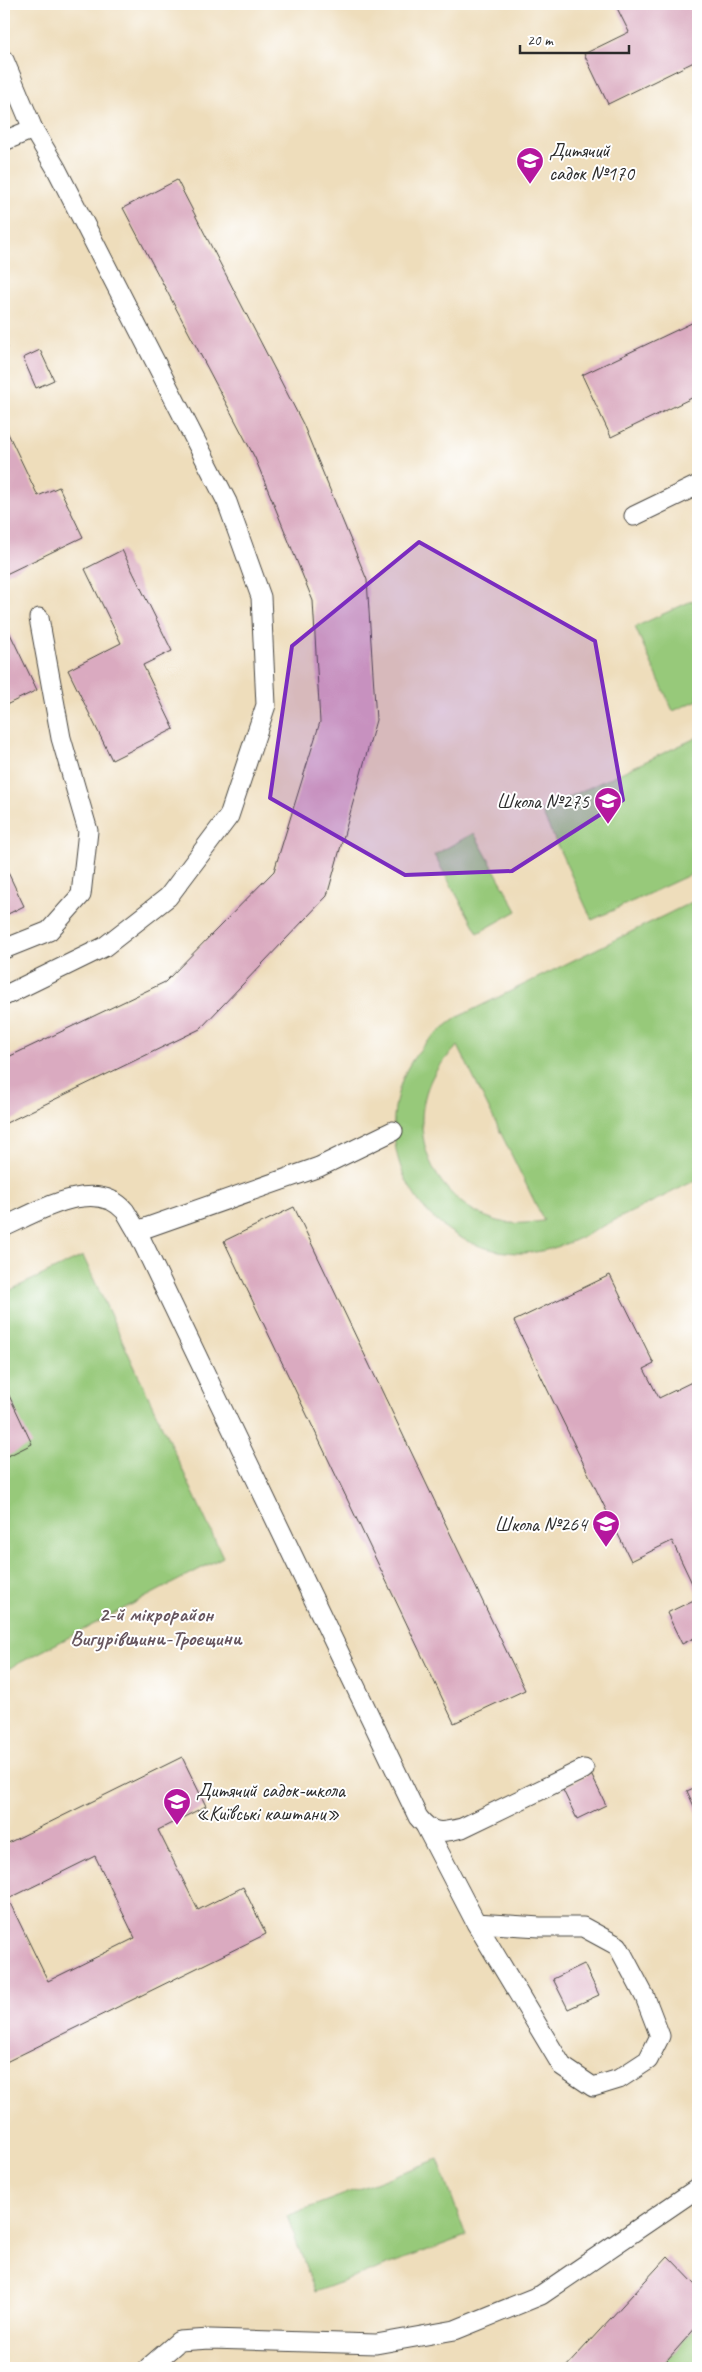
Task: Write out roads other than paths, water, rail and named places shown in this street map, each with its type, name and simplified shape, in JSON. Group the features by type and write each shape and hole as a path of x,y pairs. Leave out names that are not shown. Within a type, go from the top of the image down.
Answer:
{"lane":[{"path":"4,60 33,129 56,168 227,502 261,597 266,705 228,816 168,897 104,947 4,996"},
{"path":"4,141 33,129"},
{"path":"634,516 698,485"},
{"path":"4,949 48,931 81,895 88,831 62,738 39,618"},
{"path":"137,1231 319,1167 393,1130"},
{"path":"4,1227 68,1199 87,1195 107,1200 124,1210 137,1231 414,1808 426,1827 476,1923 562,2066 593,2087 619,2079 648,2060 660,2036 645,1997 618,1946 583,1927 540,1927 476,1923"},
{"path":"426,1827 441,1833 462,1828 584,1769"},
{"path":"148,2368 179,2341 210,2339 376,2344 455,2330 541,2295 698,2188"}],"place":[{"name":"Дитячий садок №170","path":"530,185"},
{"name":"Школа №275","path":"608,825"},
{"name":"Школа №264","path":"606,1548"},
{"name":"Дитячий садок-школа «Київські каштани»","path":"177,1826"}],"district":[{"name":"2-й мікрорайон Вигурівщини-Троєщини","path":"156,1626"}]}
